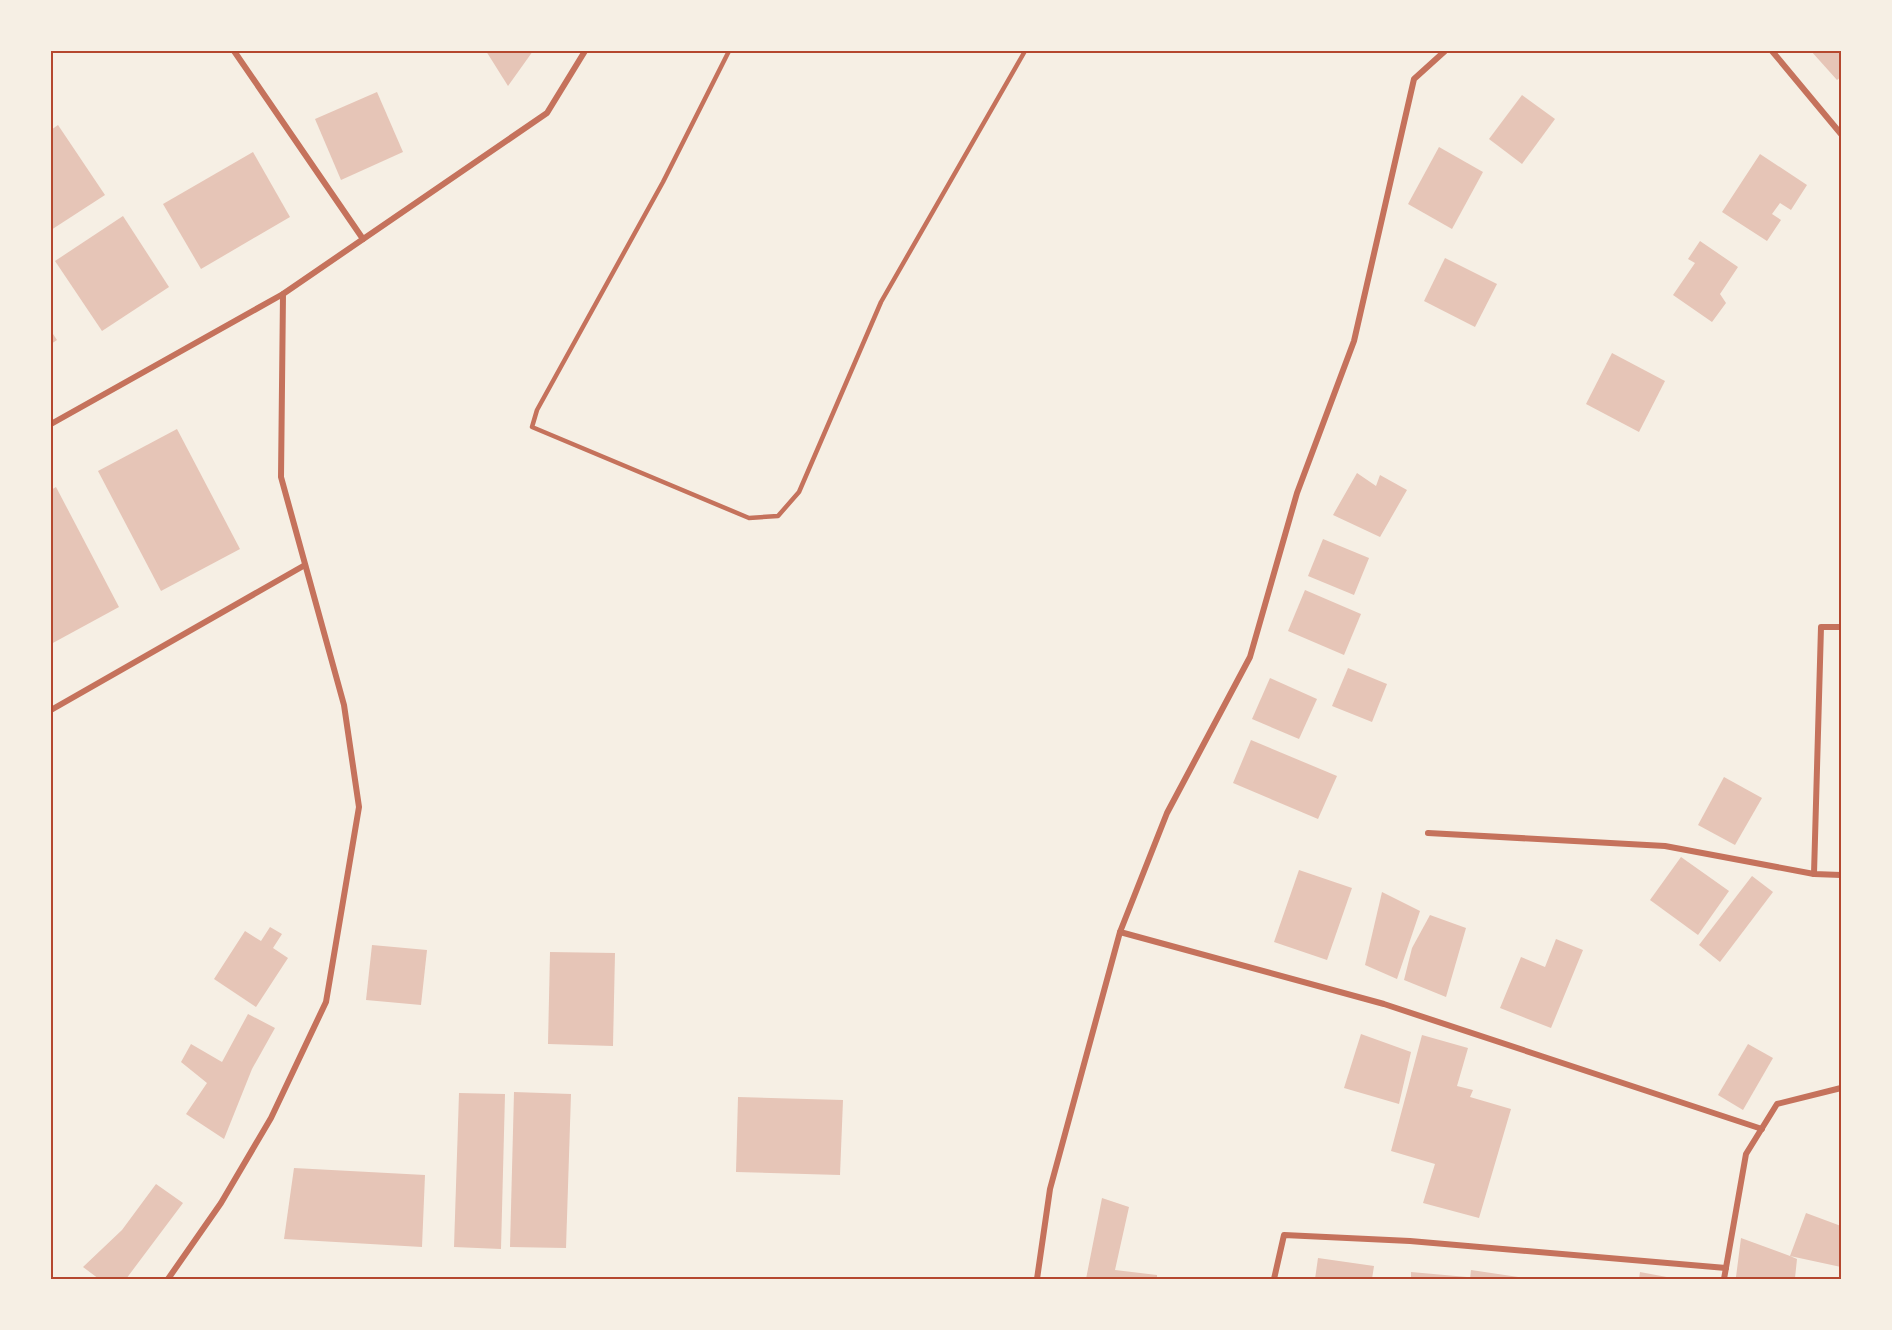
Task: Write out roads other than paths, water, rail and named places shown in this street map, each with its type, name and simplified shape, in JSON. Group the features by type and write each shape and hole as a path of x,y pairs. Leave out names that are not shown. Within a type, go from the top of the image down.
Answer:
{"street":[{"path":"234,51 363,239"},
{"path":"51,424 283,294 547,113 585,51"},
{"path":"1037,1279 1050,1189 1120,932 1167,813 1250,657 1297,493 1354,341 1414,79 1445,51"},
{"path":"1773,51 1841,134"},
{"path":"168,1279 221,1203 271,1118 326,1002 359,807 344,705 281,477 283,294"},
{"path":"51,710 305,565"},
{"path":"1814,874 1821,627 1841,627"},
{"path":"1428,833 1665,846 1814,874 1841,875"},
{"path":"1120,932 1384,1004 1761,1129"},
{"path":"1724,1279 1746,1154 1761,1129 1777,1104 1841,1088"},
{"path":"1275,1279 1284,1235 1410,1240 1726,1268"}],"lane":[{"path":"729,51 663,182 537,410 532,427 749,518 778,516 799,492 881,302 1025,51"}]}
